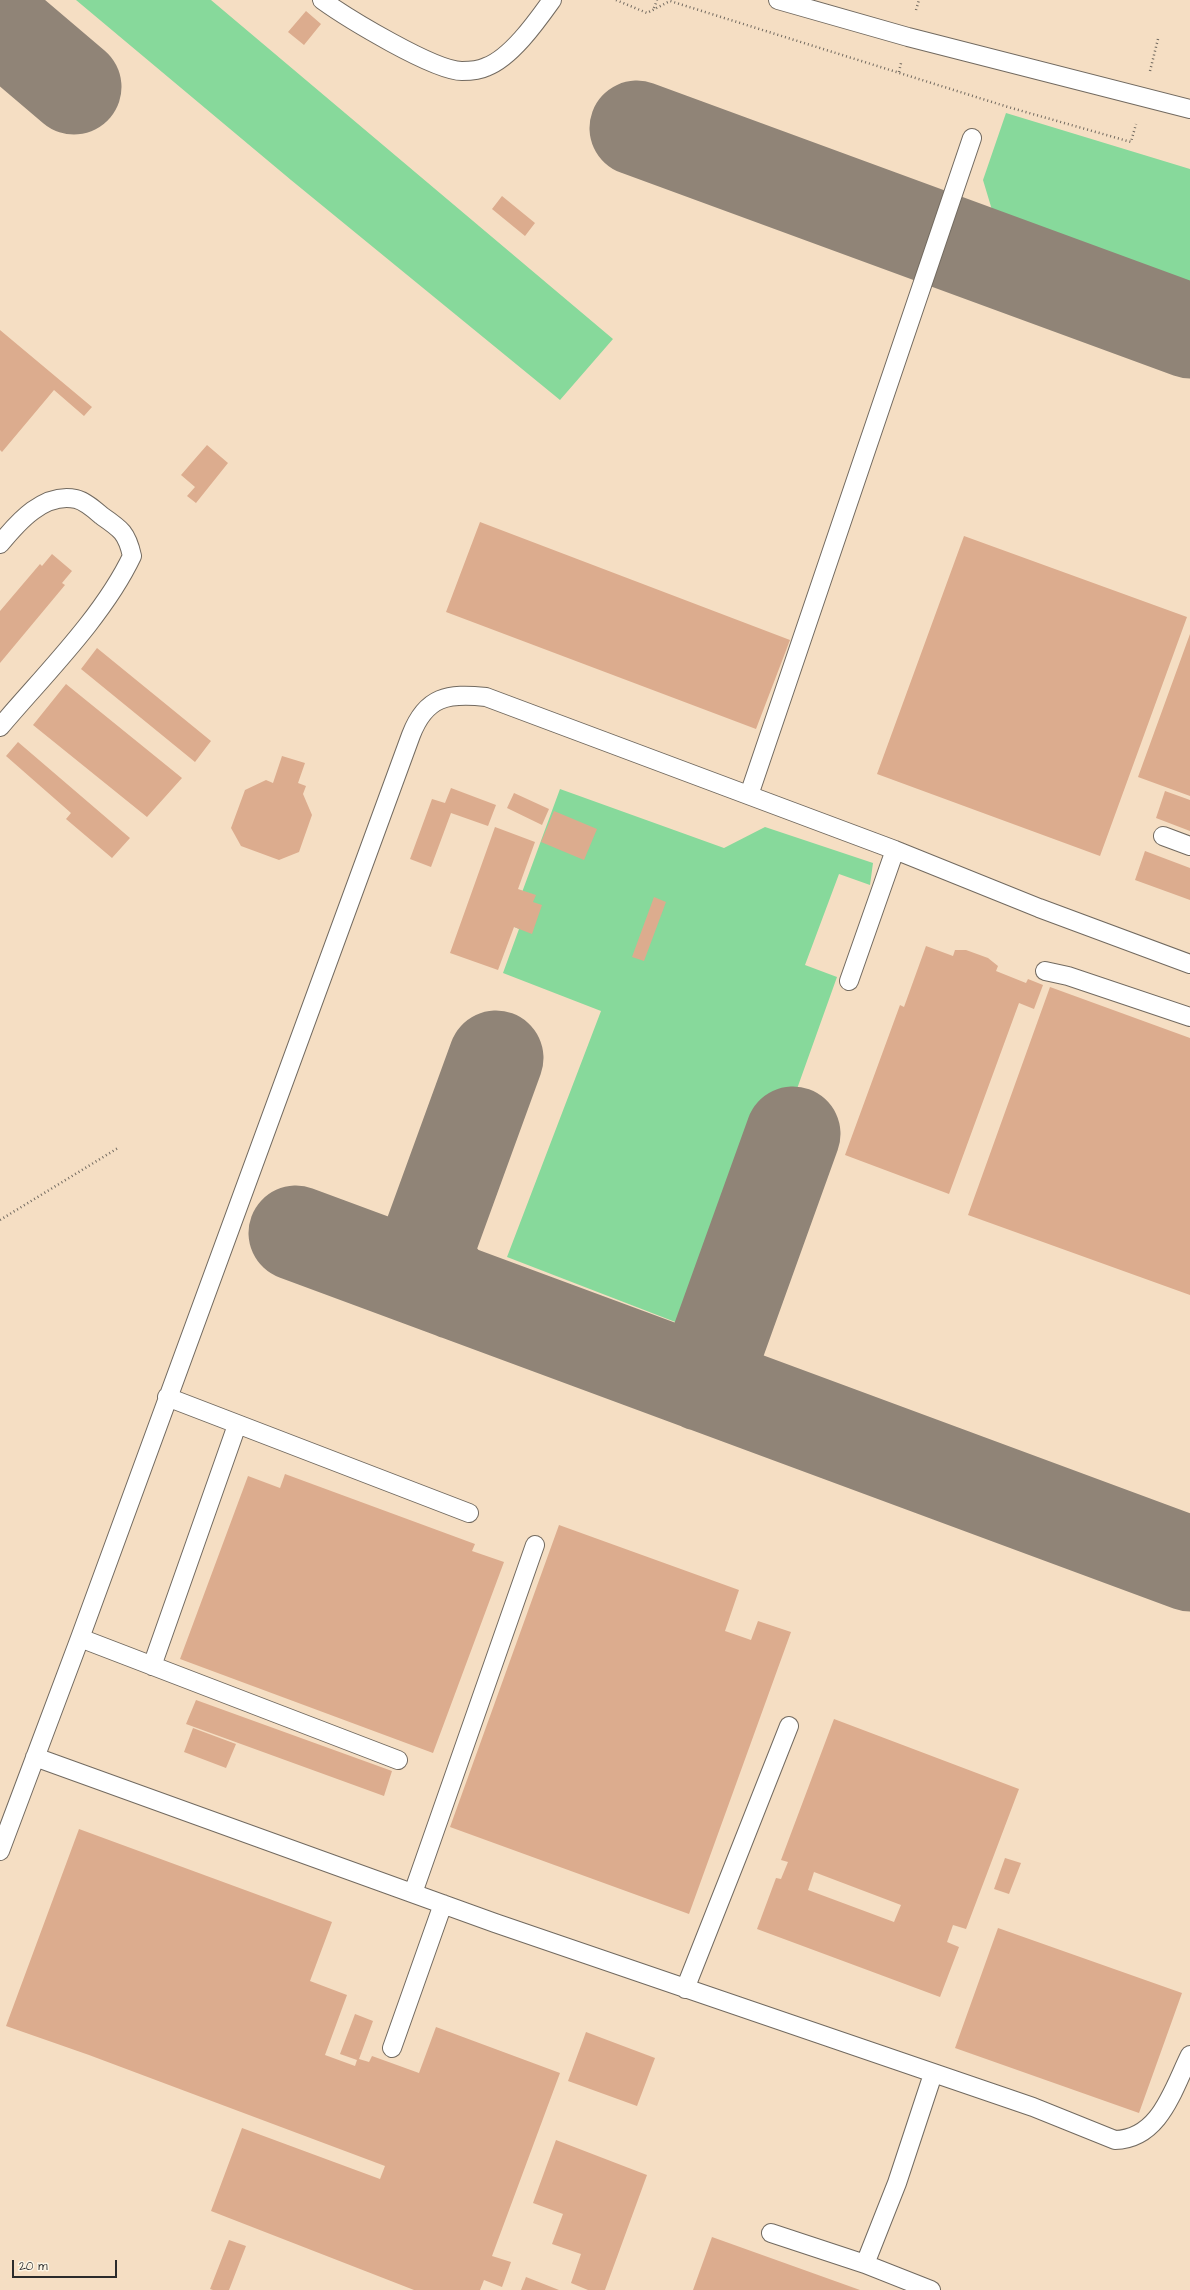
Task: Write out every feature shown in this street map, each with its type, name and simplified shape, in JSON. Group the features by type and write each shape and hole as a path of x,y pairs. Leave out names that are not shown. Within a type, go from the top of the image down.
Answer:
{"lane":[{"path":"322,0 421,59 461,71 486,67 498,61 540,17 552,0"},
{"path":"778,0 908,37 1190,110"},
{"path":"749,795 972,138"},
{"path":"0,544 32,511 48,502 76,499 124,532 132,556 120,581 95,615 0,727"},
{"path":"0,1851 34,1757 80,1638 167,1397 411,735 422,710 434,702 450,696 486,697 895,850 1039,908 1190,964"},
{"path":"1163,836 1190,846"},
{"path":"849,981 895,850"},
{"path":"1045,970 1068,976 1190,1017"},
{"path":"167,1397 468,1513"},
{"path":"152,1666 237,1425"},
{"path":"413,1893 535,1545"},
{"path":"80,1638 398,1760"},
{"path":"685,1989 789,1726"},
{"path":"34,1757 442,1904 685,1989 1033,2107 1115,2140 1129,2140 1150,2128 1162,2112 1190,2055"},
{"path":"392,2048 442,1904"},
{"path":"866,2264 897,2183 933,2074"},
{"path":"771,2234 866,2264 930,2290"}],"path":[{"path":"616,0 646,13 670,1 1008,107 1131,142"},
{"path":"654,8 657,0"},
{"path":"0,1220 118,1148"}],"green space":[{"path":"76,0 211,0 613,339 560,400 291,180"},
{"path":"1006,113 1190,169 1190,282 992,210 983,180"},
{"path":"560,789 724,848 765,827 873,863 870,885 839,874 805,965 837,977 709,1335 507,1257 601,1011 503,973 519,929 510,925"}],"building":[{"path":"306,11 321,24 304,45 288,32"},
{"path":"502,196 535,223 525,236 492,209"},
{"path":"0,330 92,407 84,416 54,390 2,452 0,450"},
{"path":"207,445 228,463 196,503 187,496 195,487 181,475"},
{"path":"480,522 790,640 756,729 446,612"},
{"path":"964,536 1187,617 1100,856 877,774"},
{"path":"52,554 72,571 62,583 65,585 0,663 0,611 40,564 42,566"},
{"path":"1190,634 1190,796 1138,777"},
{"path":"97,648 211,741 195,762 81,669"},
{"path":"66,684 182,778 147,817 33,725"},
{"path":"18,742 130,838 112,858 66,819 71,813 6,756"},
{"path":"282,756 305,763 298,783 306,786 303,794 312,815 299,852 279,860 241,846 231,828 245,790 266,780 273,783"},
{"path":"451,788 496,805 488,826 451,813 431,867 410,859 432,799 445,803"},
{"path":"1165,791 1190,800 1190,831 1156,818"},
{"path":"514,793 549,809 542,825 507,808"},
{"path":"554,811 597,829 584,860 541,842"},
{"path":"495,827 535,842 518,889 536,895 533,902 542,905 532,934 514,927 498,970 450,953"},
{"path":"1145,851 1190,868 1190,900 1135,880"},
{"path":"654,897 666,902 644,961 632,957"},
{"path":"926,946 953,956 955,950 966,950 988,958 998,966 996,971 1026,983 1028,979 1043,985 1034,1009 1019,1003 949,1194 845,1155 900,1005 904,1007"},
{"path":"1050,987 1190,1038 1190,1295 968,1215"},
{"path":"285,1474 475,1544 472,1551 504,1562 433,1753 180,1659 248,1476 280,1488"},
{"path":"559,1525 739,1590 725,1631 751,1640 758,1621 791,1632 689,1914 450,1827"},
{"path":"196,1700 392,1771 384,1796 186,1724"},
{"path":"834,1719 1019,1789 966,1929 953,1925 947,1942 959,1947 940,1997 757,1929 776,1878 781,1879 788,1862 781,1860","holes":["814,1872 901,1905 894,1922 808,1890"]},
{"path":"193,1728 236,1744 226,1768 184,1752"},
{"path":"79,1829 332,1922 310,1981 347,1995 325,2055 355,2066 357,2060 340,2054 355,2014 373,2021 359,2059 369,2062 372,2056 419,2073 436,2027 560,2073 492,2256 511,2262 502,2287 484,2280 480,2290 414,2290 211,2211 242,2128 380,2179 385,2166 89,2055 6,2026"},
{"path":"1005,1858 1021,1863 1009,1894 994,1889"},
{"path":"998,1928 1182,1993 1139,2113 955,2048"},
{"path":"586,2032 655,2058 637,2106 568,2081"},
{"path":"556,2140 647,2175 605,2290 588,2290 571,2283 581,2254 552,2244 563,2214 533,2203"},
{"path":"712,2237 860,2290 693,2290"},
{"path":"229,2240 246,2246 229,2290 210,2289"},
{"path":"526,2277 559,2290 521,2290"}],"taxiway":[{"path":"0,24 74,87"},
{"path":"637,128 1190,331"},
{"path":"455,1292 443,1282 435,1270 430,1257 429,1242 496,1058"},
{"path":"703,1384 793,1134"},
{"path":"296,1233 1190,1564"}]}
